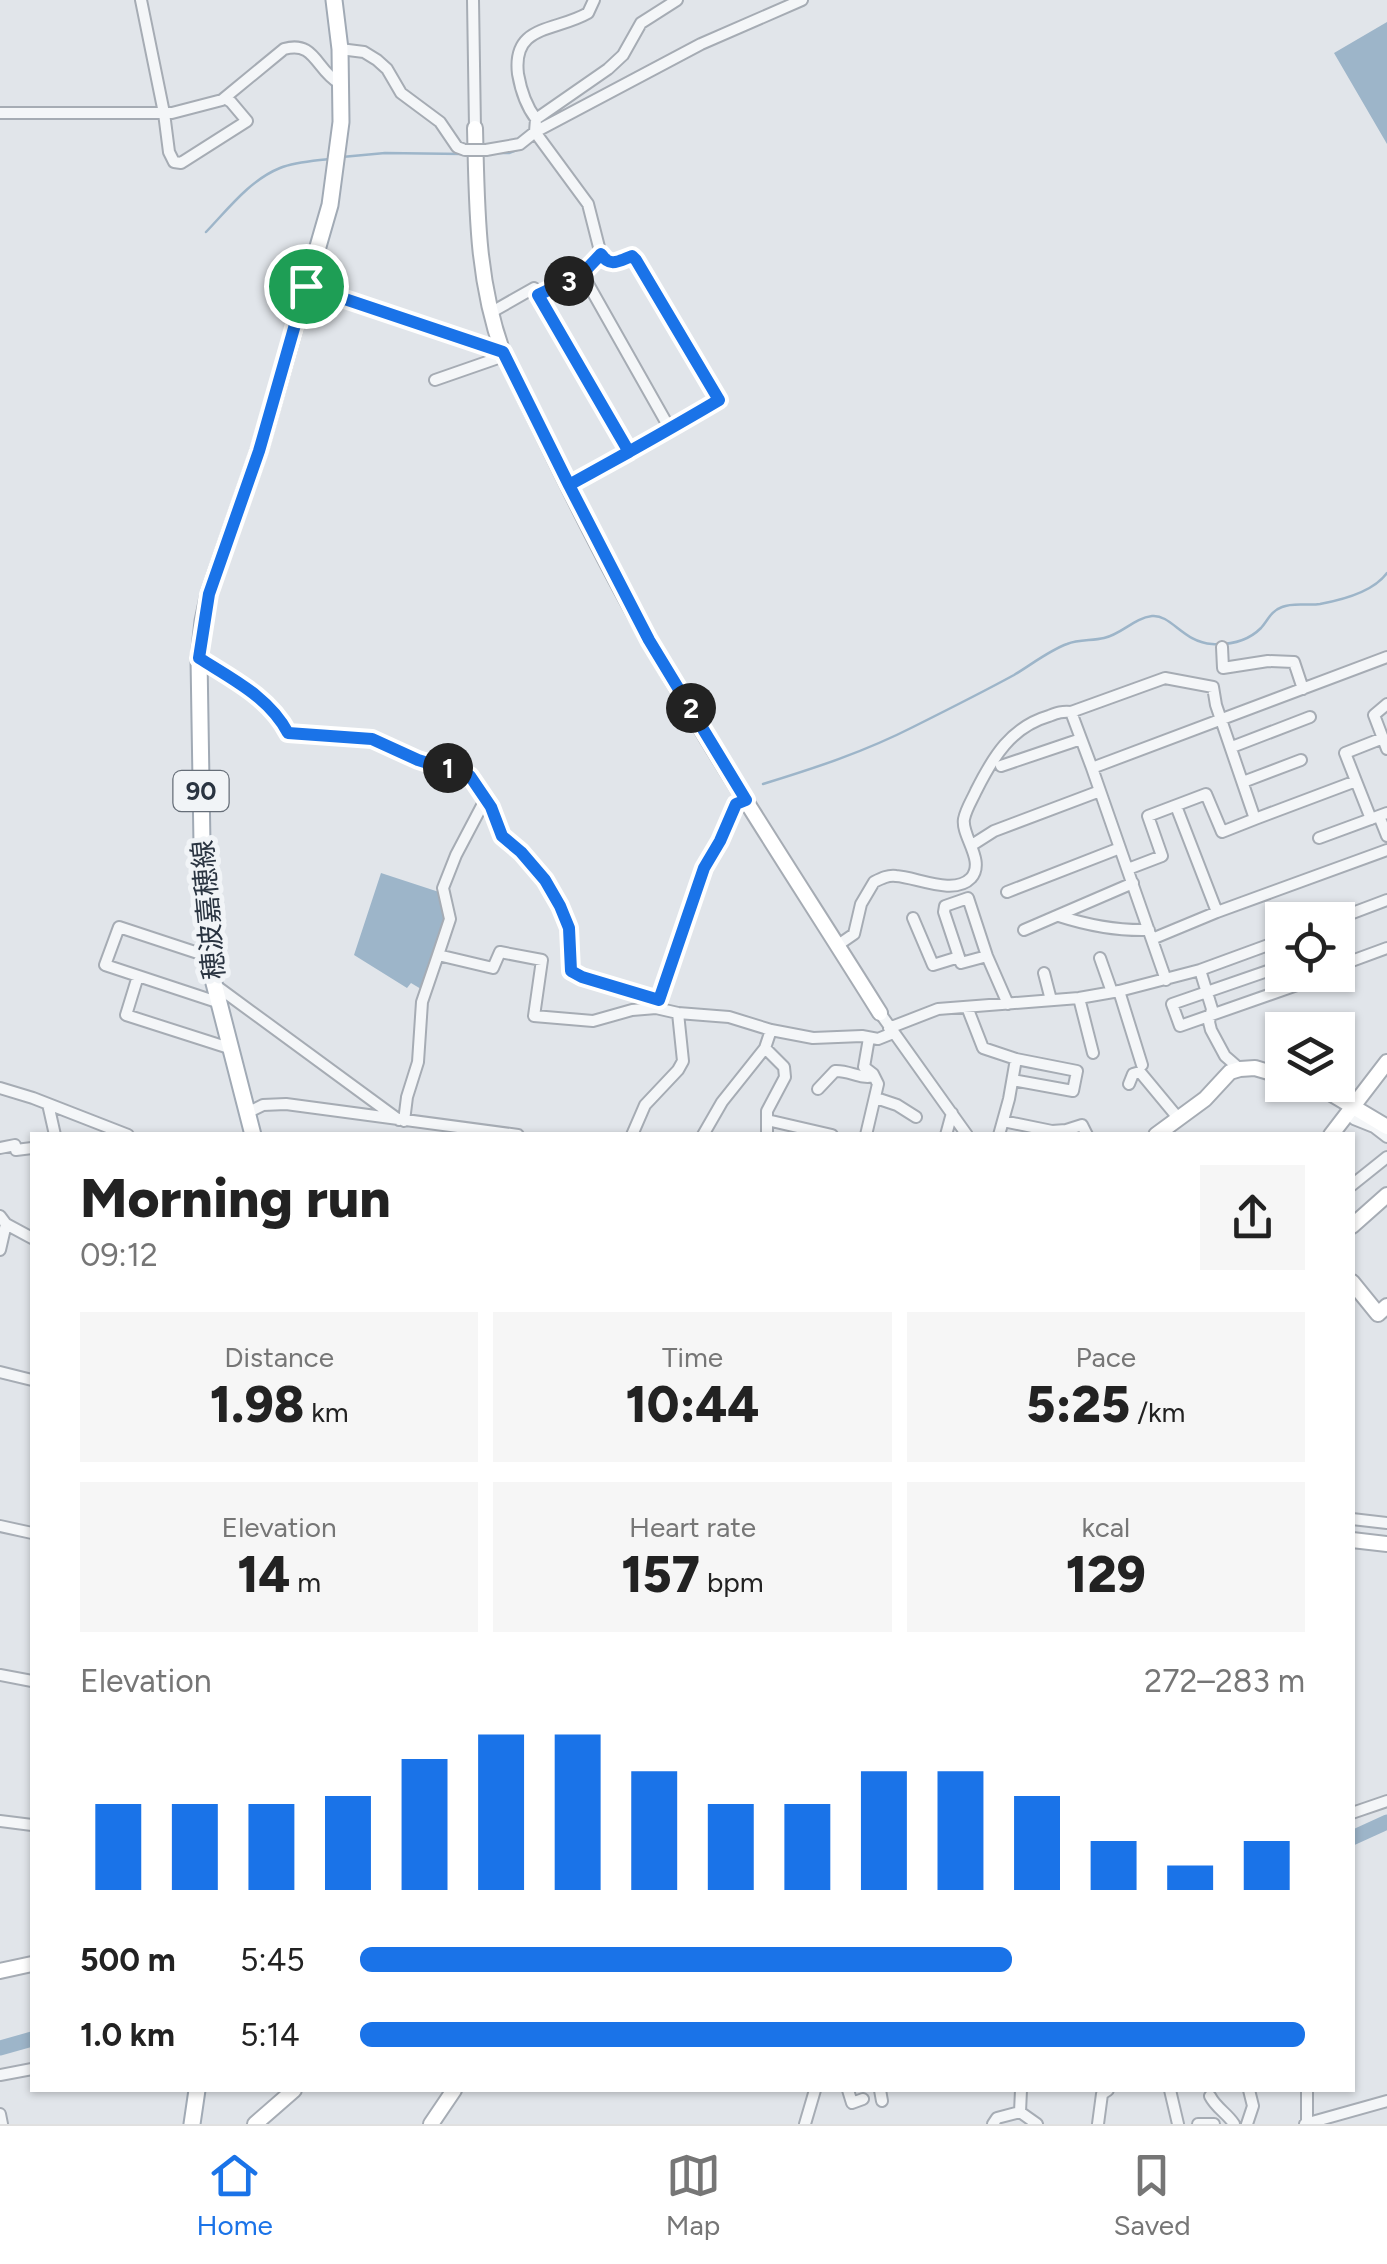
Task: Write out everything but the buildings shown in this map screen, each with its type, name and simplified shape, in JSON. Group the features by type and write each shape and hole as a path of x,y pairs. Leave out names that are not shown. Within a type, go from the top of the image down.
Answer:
{"main road":[{"name":"90","path":"334,0 340,49 339,83"},
{"name":"穂波嘉穂線","path":"252,1132 206,956 199,658 209,594 259,451 330,205 341,122 339,83"},
{"path":"192,2124 196,2092"}],"street":[{"path":"140,0 170,158 178,164 247,120 224,98"},
{"path":"473,0 481,269 490,314 504,354 649,640 880,1013 965,1132"},
{"path":"569,485 719,400 636,260 632,256 611,264 606,262 588,204 535,132 536,119 520,90 518,48 528,37 588,13 594,0"},
{"path":"536,119 608,68 623,55 641,23 677,0"},
{"path":"340,49 364,52 388,68 401,93 440,122 456,147 486,150 520,144 535,132 701,44 802,0"},
{"path":"0,114 164,113 189,109 224,98 292,46 308,50 330,78 339,83"},
{"path":"601,254 582,274 538,295 629,452"},
{"path":"582,274 670,428"},
{"path":"306,286 504,354"},
{"path":"490,314 534,288"},
{"path":"435,380 504,354"},
{"path":"1222,647 1223,668 1268,661 1294,662 1303,688"},
{"path":"1092,768 1387,657"},
{"path":"199,658 258,696 288,733 372,739 418,760 470,776 486,798 502,836 545,880 560,906 569,928 571,971 678,1013 729,1017 813,1038 862,1036 878,1040 891,1030 938,1010 1116,992 1200,970 1265,946"},
{"path":"838,946 854,934 861,904 874,882 894,876 934,885 968,880 974,870 972,845 964,829 966,810 990,764 1020,729 1036,720 1071,712 1166,678 1213,687 1255,819"},
{"path":"1387,704 1374,715 1385,744 1345,753 1387,836"},
{"path":"1071,712 1166,980"},
{"path":"1232,747 1310,717"},
{"path":"1001,766 1081,739"},
{"path":"1243,782 1302,760"},
{"path":"1128,870 1162,856 1148,816 1206,794 1222,832 1356,780"},
{"path":"972,845 994,831 1100,792"},
{"path":"402,1121 418,1062 422,1002 450,919 444,888 486,798"},
{"path":"657,1004 704,868 736,804 746,800"},
{"path":"1176,806 1218,912"},
{"path":"1319,838 1379,816"},
{"path":"1008,892 1120,848"},
{"path":"1058,915 1087,925 1151,934 1387,850"},
{"path":"1024,930 1133,883"},
{"path":"987,956 961,964 944,908 947,904 968,898 1008,1004"},
{"path":"1355,912 1387,900"},
{"path":"913,918 933,965 959,957"},
{"path":"206,956 119,927 105,966 217,1002"},
{"path":"1355,960 1387,948"},
{"path":"438,954 492,968 500,952 542,960 534,1016 592,1022 657,1004"},
{"path":"1100,958 1142,1065"},
{"path":"1200,970 1212,1009 1211,1030 1220,1049 1240,1068"},
{"path":"1265,972 1172,1004 1180,1026 1278,992"},
{"path":"1044,973 1052,1000"},
{"path":"138,976 126,1015 229,1048"},
{"path":"211,982 402,1121"},
{"path":"1079,998 1093,1053"},
{"path":"967,1007 984,1048 1016,1059 1077,1070 1073,1091 1013,1080"},
{"path":"633,1132 646,1105 682,1062 678,1013"},
{"path":"705,1132 722,1102 765,1048 770,1030"},
{"path":"867,1132 878,1084 864,1067 869,1038"},
{"path":"765,1048 784,1067 785,1076 769,1104 767,1132"},
{"path":"1000,1132 1016,1059"},
{"path":"1334,1132 1353,1113 1387,1062"},
{"path":"1160,1132 1205,1099 1230,1072 1240,1068 1265,1071"},
{"path":"818,1089 835,1071 864,1078 874,1076"},
{"path":"1129,1084 1133,1074 1140,1072 1179,1119"},
{"path":"0,1088 120,1132"},
{"path":"876,1098 898,1105 916,1117"},
{"path":"1336,1102 1387,1137"},
{"path":"247,1114 276,1103 493,1132"},
{"path":"48,1104 54,1132"},
{"path":"947,1132 952,1113"},
{"path":"1353,1113 1387,1127"},
{"path":"767,1120 819,1132"},
{"path":"1003,1120 1061,1132 1082,1125 1086,1132"},
{"path":"0,1148 15,1145 16,1150 30,1148"},
{"path":"1355,1183 1387,1158"},
{"path":"1355,1223 1387,1195"},
{"path":"0,1250 3,1220 30,1237"},
{"path":"1355,1285 1384,1315"},
{"path":"0,1372 30,1380"},
{"path":"1355,1519 1387,1524"},
{"path":"0,1526 30,1533"},
{"path":"1355,1540 1387,1544"},
{"path":"0,1675 30,1681"},
{"path":"1355,1812 1387,1801"},
{"path":"0,1820 30,1825"},
{"path":"0,1971 30,1964"},
{"path":"0,2076 30,2068"},
{"path":"255,2124 292,2092"},
{"path":"431,2124 453,2092"},
{"path":"806,2124 815,2092"},
{"path":"849,2092 852,2102 863,2100"},
{"path":"1020,2112 1021,2092"},
{"path":"1098,2124 1105,2092"},
{"path":"1170,2092 1178,2124"},
{"path":"1247,2124 1253,2106 1250,2092"},
{"path":"1307,2092 1306,2124 1387,2101"},
{"path":"1210,2096 1234,2124"},
{"path":"993,2124 996,2118 1020,2112 1037,2124"},
{"path":"0,2114 2,2124"},
{"path":"1198,2124 1214,2124"}],"water":[{"path":"1387,22 1387,144 1334,53"},
{"path":"381,873 439,892 444,920 421,989 411,983 407,988 354,955"}],"waterway":[{"path":"542,134 574,117"},
{"path":"496,153 522,148"},
{"path":"342,157 463,154"},
{"path":"206,232 240,196 269,173 292,164 329,159"},
{"path":"763,784 876,744 1014,675 1060,647 1110,636 1146,617 1165,619 1202,642 1232,643 1256,632 1282,607 1347,597 1366,590 1387,573"},
{"path":"1355,1837 1387,1822"},
{"path":"0,2048 30,2040"}],"route":[{"path":"306,286 259,451 209,594 199,658 258,696 288,733 372,739 418,760 470,776 491,807 502,836 545,880 560,906 569,928 571,971 659,1000 704,868 736,804 746,800 649,640 569,485 629,452 719,400 636,260 632,256 611,264 601,254 582,274 538,295 629,452 569,485 503,352 306,286"}]}
